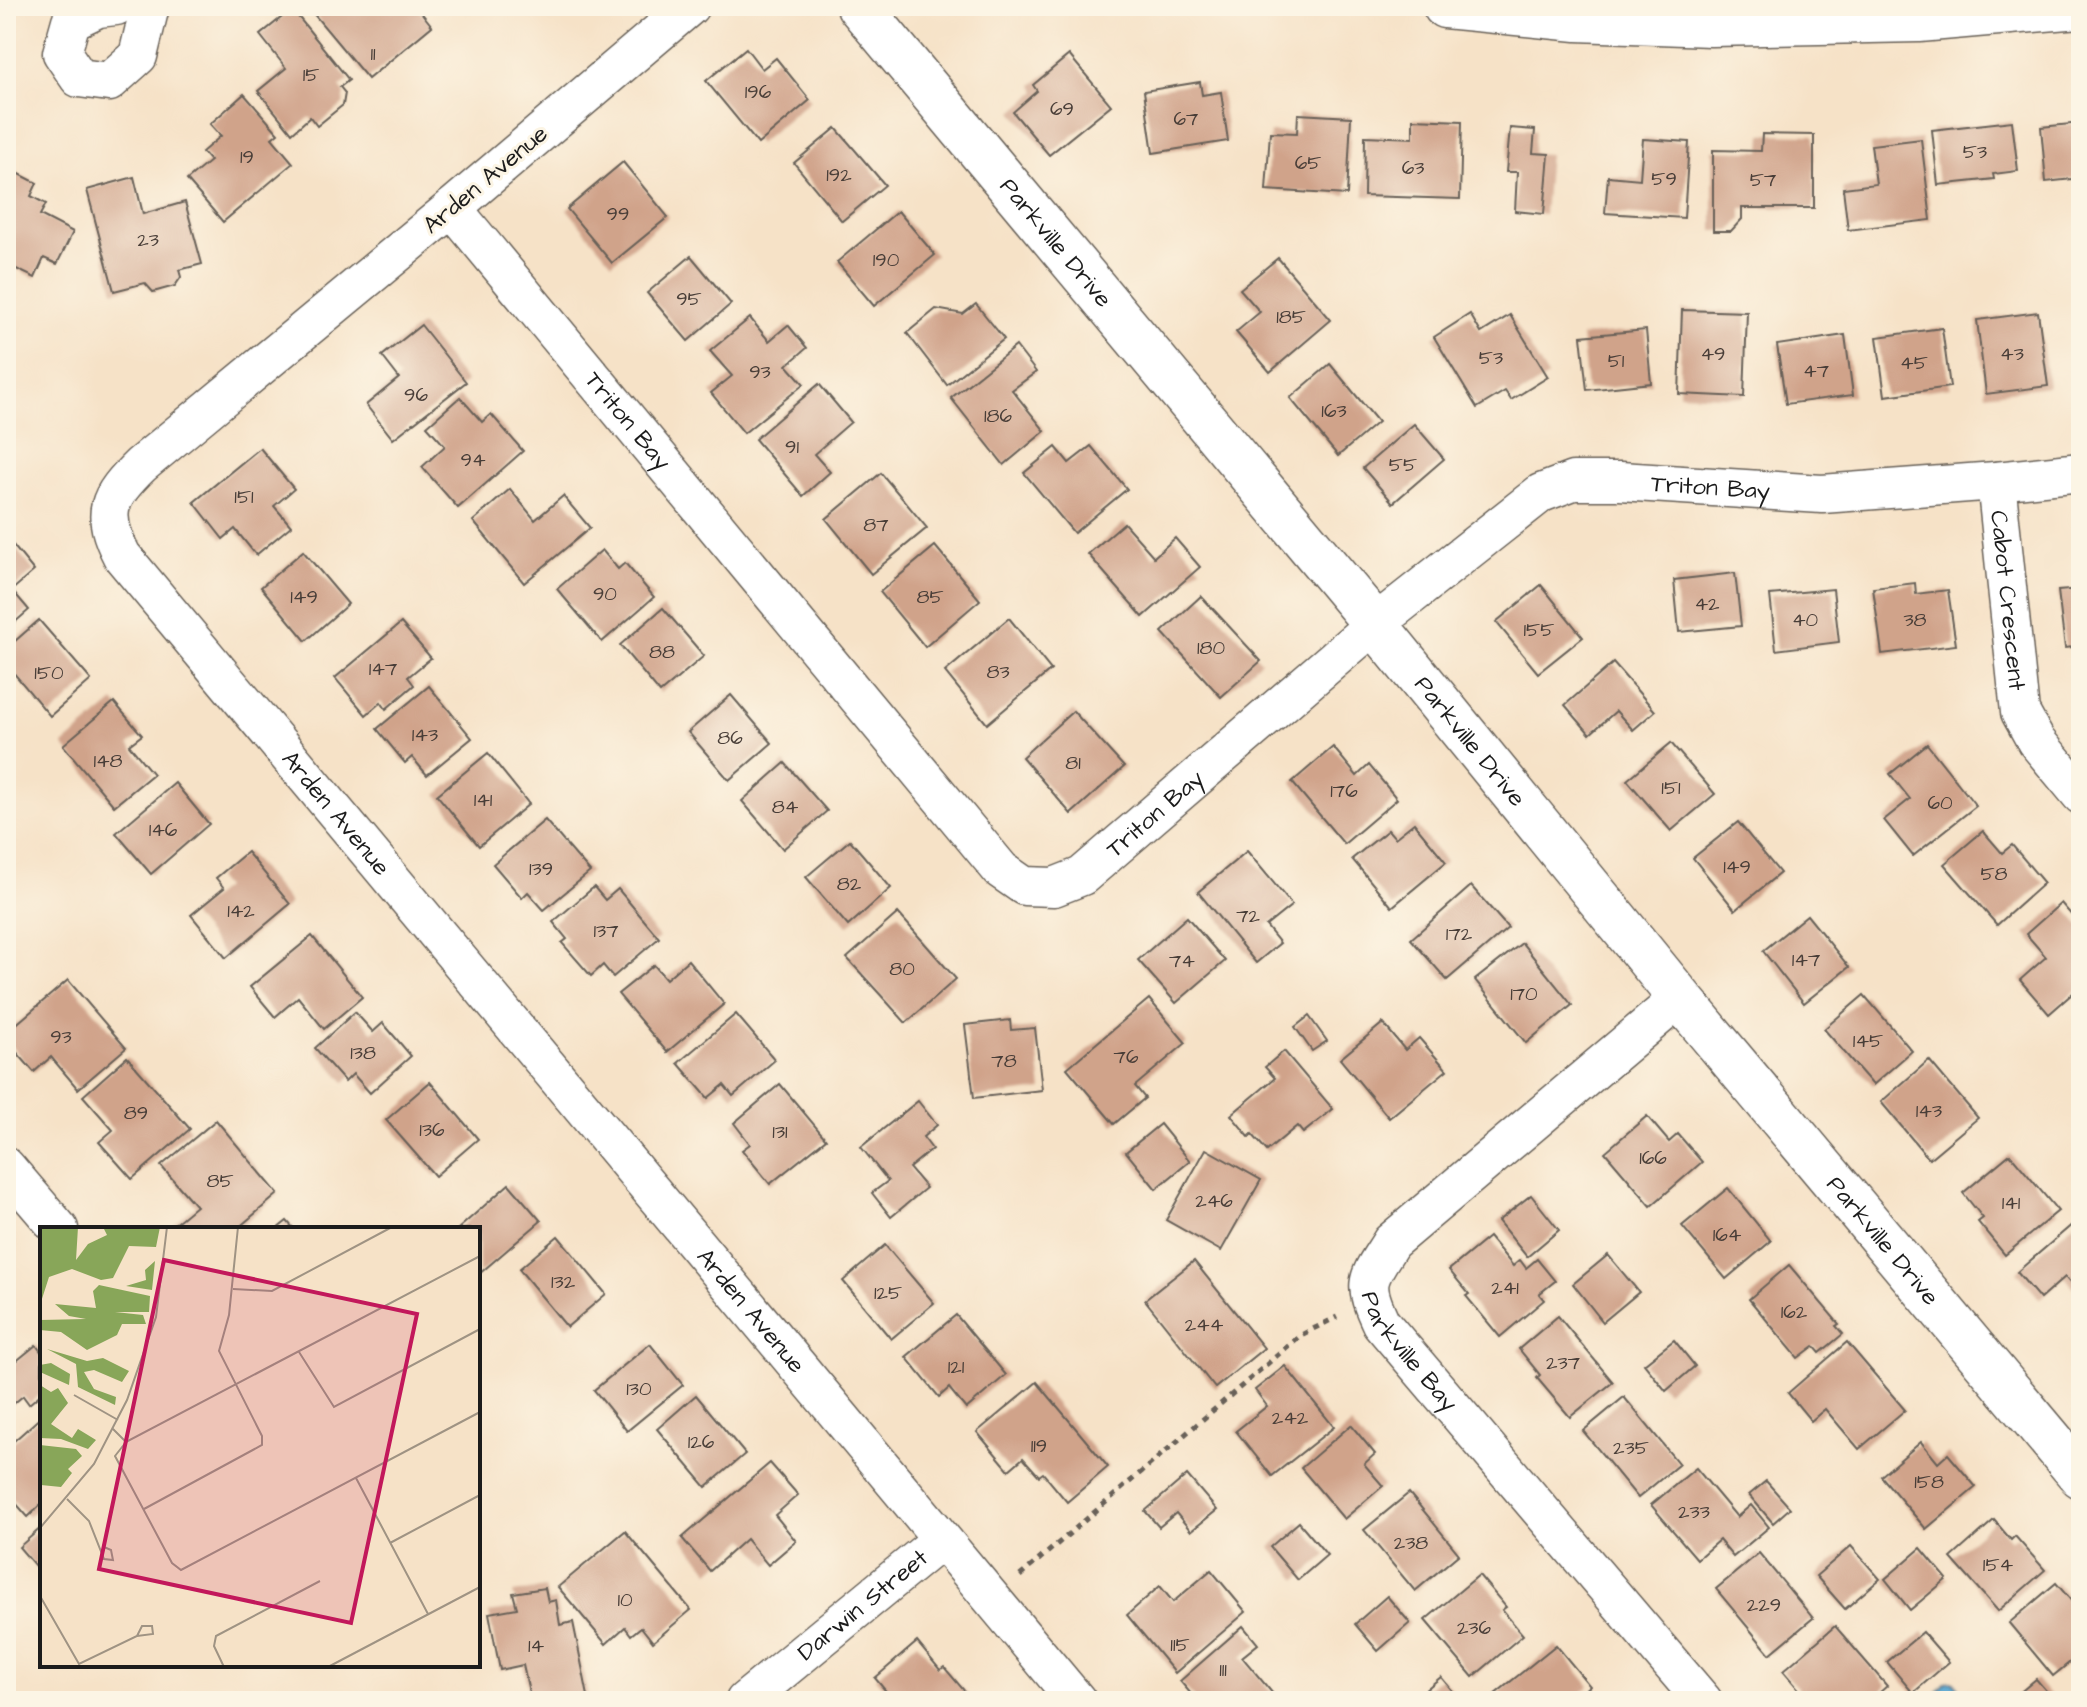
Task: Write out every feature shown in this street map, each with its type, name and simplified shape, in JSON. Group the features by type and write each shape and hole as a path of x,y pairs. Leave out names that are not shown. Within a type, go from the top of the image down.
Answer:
{"street":[{"path":"116,6 98,8 71,21 62,53 79,78 109,82 138,56 150,6"},
{"name":"Arden Avenue","path":"690,6 141,465 123,483 109,507 110,532 122,556 1077,1701"},
{"name":"Parkville Drive","path":"859,6 1375,624 1680,998 2081,1476"},
{"path":"1445,6 1577,19 1711,24 1919,20 2078,6"},
{"name":"Triton Bay","path":"452,208 1001,870 1024,886 1054,887 1082,876 1375,624 1541,493 1573,481 1620,481 1822,494 2081,472"},
{"name":"Cabot Crescent","path":"1996,481 2020,712 2036,741 2081,795"},
{"name":"Parkville Bay","path":"1680,998 1391,1242 1369,1277 1370,1300 1381,1323 1703,1701"},
{"path":"6,1167 57,1227"},
{"name":"Darwin Street","path":"745,1701 941,1540"}],"path":[{"path":"992,1600 1301,1335 1370,1300"}],"water":[{"path":"1953,1681 1970,1701 1931,1701 1946,1682"}],"building":[{"path":"307,6 416,6 432,26 368,79"},
{"path":"292,9 349,80 340,87 345,93 343,105 317,126 310,117 292,133 258,91 286,68 260,35"},
{"path":"746,48 762,69 776,58 810,100 758,144 706,81"},
{"path":"1069,55 1111,105 1049,155 1013,112 1037,91 1033,85"},
{"path":"1200,82 1202,95 1221,92 1228,141 1153,153 1144,91"},
{"path":"244,94 278,133 272,138 293,163 223,222 187,180 210,161 202,152 221,136 210,124"},
{"path":"1298,114 1351,117 1347,195 1266,190 1270,132 1297,133"},
{"path":"1413,119 1462,121 1460,199 1364,196 1365,136 1413,138"},
{"path":"2012,121 2018,171 1993,174 1994,179 1938,185 1932,130"},
{"path":"2081,123 2081,178 2046,182 2041,127"},
{"path":"836,128 885,185 842,221 794,163"},
{"path":"1510,128 1535,130 1533,153 1549,154 1544,214 1515,211 1517,172 1506,172"},
{"path":"1762,134 1814,135 1814,208 1742,208 1742,219 1731,231 1713,231 1713,150 1761,151"},
{"path":"1643,139 1689,142 1684,218 1605,213 1608,176 1640,179"},
{"path":"1921,139 1931,220 1848,230 1843,188 1876,184 1871,145"},
{"path":"623,162 668,217 612,263 567,209"},
{"path":"6,167 37,183 31,196 46,204 40,215 73,232 57,264 44,258 35,278 6,264"},
{"path":"134,177 143,214 185,202 202,264 179,270 181,277 175,286 153,292 145,283 114,291 87,190"},
{"path":"898,211 935,255 874,306 837,262"},
{"path":"691,256 731,304 688,341 647,293"},
{"path":"1278,258 1331,320 1270,372 1236,332 1260,312 1240,289"},
{"path":"976,304 1004,339 947,385 907,333 936,309 963,314"},
{"path":"1682,310 1747,312 1744,397 1679,394"},
{"path":"2038,312 2048,386 1986,394 1977,320"},
{"path":"1470,314 1481,333 1510,315 1548,377 1511,400 1505,391 1477,408 1434,337"},
{"path":"2081,314 2081,360 2079,360 2074,315"},
{"path":"750,318 769,341 788,325 807,348 787,365 804,384 744,433 711,393 732,376 710,351"},
{"path":"421,325 466,382 393,439 366,405 399,378 382,356"},
{"path":"1942,328 1950,387 1885,396 1877,337"},
{"path":"1646,330 1651,383 1587,390 1581,336"},
{"path":"1845,335 1853,395 1786,404 1777,345"},
{"path":"1016,346 1036,372 1012,390 1045,431 1004,465 951,398"},
{"path":"1330,364 1378,422 1338,456 1290,398"},
{"path":"819,384 851,422 814,454 830,472 803,496 755,439"},
{"path":"460,397 482,422 491,414 523,451 458,508 422,467 445,446 427,426"},
{"path":"1414,424 1444,459 1393,503 1363,468"},
{"path":"1091,446 1127,489 1074,533 1024,473 1056,447 1069,463"},
{"path":"260,448 294,489 274,506 291,526 256,555 235,529 223,539 194,502"},
{"path":"881,473 927,528 871,574 826,519"},
{"path":"510,489 535,520 563,496 590,528 524,583 473,521"},
{"path":"1124,523 1154,557 1175,538 1200,567 1143,617 1088,554"},
{"path":"12,544 34,571 12,590 29,610 6,630 6,549"},
{"path":"935,546 980,600 925,647 880,592"},
{"path":"602,550 618,569 625,563 654,597 602,642 557,589"},
{"path":"303,551 348,604 306,641 261,587"},
{"path":"1735,573 1741,626 1679,632 1674,580"},
{"path":"1915,583 1916,594 1948,590 1956,645 1882,654 1873,588"},
{"path":"1541,585 1583,637 1538,673 1496,622"},
{"path":"1833,589 1839,642 1776,650 1770,595"},
{"path":"2081,589 2081,646 2065,648 2058,591"},
{"path":"1201,596 1261,661 1221,697 1162,632"},
{"path":"663,608 704,656 660,693 620,645"},
{"path":"1009,618 1051,670 987,724 945,672"},
{"path":"39,620 91,680 50,716 6,664 6,649"},
{"path":"401,623 431,658 408,677 414,685 386,709 381,702 366,715 335,678"},
{"path":"1613,663 1655,711 1633,730 1616,711 1590,734 1565,705"},
{"path":"429,686 472,738 427,775 412,757 405,763 377,729"},
{"path":"731,695 772,743 729,780 688,732"},
{"path":"114,702 142,735 129,745 153,774 114,806 63,745"},
{"path":"1073,711 1124,767 1071,814 1022,757"},
{"path":"1671,743 1715,794 1671,831 1627,780"},
{"path":"1927,744 1976,806 1913,856 1884,820 1910,799 1890,774"},
{"path":"1333,747 1357,776 1369,765 1397,799 1344,844 1292,782"},
{"path":"488,753 529,804 479,846 437,795"},
{"path":"785,763 827,811 783,849 742,801"},
{"path":"175,783 209,824 151,874 116,833"},
{"path":"545,820 590,872 544,910 528,892 522,898 493,864"},
{"path":"1738,822 1780,873 1735,910 1693,858"},
{"path":"1414,823 1446,862 1392,907 1352,859 1388,830 1395,838"},
{"path":"1983,831 2002,853 2012,845 2044,883 1997,925 1944,864"},
{"path":"850,840 891,888 848,926 806,877"},
{"path":"1247,851 1292,905 1266,926 1280,943 1256,963 1198,892"},
{"path":"247,852 290,904 226,958 191,915 224,888 216,878"},
{"path":"1471,886 1508,928 1447,980 1411,939"},
{"path":"594,887 605,900 618,889 659,938 613,977 603,965 591,976 562,943 567,939 553,922"},
{"path":"2061,903 2081,926 2081,986 2049,1014 2020,980 2046,957 2026,934"},
{"path":"898,913 956,979 906,1023 847,958"},
{"path":"1807,915 1849,967 1804,1003 1763,951"},
{"path":"1187,917 1225,961 1176,1003 1138,960"},
{"path":"312,936 362,997 324,1029 298,997 275,1017 250,987"},
{"path":"1522,943 1572,1005 1526,1043 1475,980"},
{"path":"688,960 724,1004 667,1052 618,994 654,965 666,979"},
{"path":"68,980 126,1048 78,1089 51,1057 34,1072 6,1040 6,1033"},
{"path":"1864,995 1912,1051 1873,1085 1824,1029"},
{"path":"1149,999 1186,1043 1135,1086 1145,1098 1114,1124 1067,1068"},
{"path":"355,1012 373,1032 383,1023 411,1056 370,1093 353,1074 345,1082 315,1048"},
{"path":"736,1014 775,1060 733,1096 724,1085 708,1098 678,1063"},
{"path":"1309,1016 1327,1041 1312,1051 1295,1027"},
{"path":"1010,1020 1011,1030 1035,1028 1042,1090 974,1098 965,1025"},
{"path":"1383,1023 1405,1050 1419,1038 1447,1070 1389,1118 1340,1059"},
{"path":"1284,1051 1333,1109 1303,1133 1297,1126 1267,1151 1252,1134 1249,1137 1231,1115 1275,1078 1265,1067"},
{"path":"127,1057 190,1129 132,1179 99,1142 113,1130 83,1096"},
{"path":"1929,1060 1978,1118 1929,1159 1881,1102"},
{"path":"430,1082 478,1139 435,1176 386,1120"},
{"path":"780,1084 826,1139 770,1184 742,1150 750,1144 734,1123"},
{"path":"918,1101 937,1125 923,1137 932,1149 909,1168 926,1188 891,1217 872,1193 888,1181 861,1147"},
{"path":"1647,1116 1669,1142 1678,1134 1702,1162 1651,1206 1605,1152"},
{"path":"216,1120 278,1194 239,1227 173,1227 196,1206 161,1166"},
{"path":"1160,1124 1190,1161 1156,1189 1126,1152"},
{"path":"1206,1149 1261,1180 1221,1251 1166,1220"},
{"path":"2010,1154 2058,1211 2005,1255 1978,1222 1983,1218 1963,1193"},
{"path":"509,1184 541,1221 480,1273 480,1227 460,1227"},
{"path":"1728,1188 1771,1241 1726,1279 1682,1226"},
{"path":"1531,1195 1559,1230 1527,1257 1498,1221"},
{"path":"2081,1217 2081,1296 2065,1277 2040,1299 2017,1272"},
{"path":"558,1236 606,1294 567,1327 519,1269"},
{"path":"1489,1237 1513,1266 1520,1260 1526,1268 1537,1259 1555,1281 1539,1294 1544,1300 1500,1337 1449,1270"},
{"path":"885,1245 934,1303 891,1339 843,1281"},
{"path":"1608,1255 1639,1292 1603,1322 1573,1284"},
{"path":"1194,1261 1264,1348 1215,1388 1145,1300"},
{"path":"1789,1265 1839,1324 1836,1326 1843,1334 1820,1353 1814,1346 1798,1358 1749,1299"},
{"path":"956,1315 1006,1375 966,1409 949,1388 939,1397 906,1357"},
{"path":"1558,1316 1613,1382 1570,1417 1537,1378 1540,1375 1519,1349"},
{"path":"1674,1340 1695,1366 1666,1391 1644,1364"},
{"path":"1847,1342 1905,1410 1859,1449 1825,1409 1811,1421 1788,1393"},
{"path":"650,1344 683,1385 627,1431 594,1390"},
{"path":"36,1345 40,1350 40,1395 29,1404 23,1396 6,1410 6,1366 8,1368"},
{"path":"1285,1366 1334,1427 1272,1476 1236,1431 1267,1406 1255,1390"},
{"path":"1037,1382 1108,1467 1067,1502 1043,1473 1039,1476 1023,1458 1009,1470 977,1432"},
{"path":"696,1395 745,1454 706,1487 657,1429"},
{"path":"1624,1397 1679,1464 1638,1498 1583,1431"},
{"path":"40,1418 40,1506 28,1517 6,1492 6,1448"},
{"path":"1351,1425 1375,1454 1364,1464 1383,1486 1344,1519 1301,1468"},
{"path":"1921,1442 1938,1463 1948,1454 1976,1487 1926,1529 1881,1476"},
{"path":"770,1463 798,1495 775,1515 796,1541 768,1565 746,1539 710,1571 682,1538"},
{"path":"1696,1468 1737,1517 1751,1505 1769,1527 1733,1557 1719,1540 1697,1559 1651,1505"},
{"path":"1187,1475 1217,1510 1191,1531 1176,1513 1159,1527 1145,1511"},
{"path":"1766,1481 1790,1508 1773,1523 1749,1495"},
{"path":"1409,1493 1459,1554 1415,1591 1364,1530"},
{"path":"1994,1520 2011,1540 2015,1536 2045,1570 1998,1611 1951,1558"},
{"path":"1299,1522 1327,1555 1298,1580 1270,1547"},
{"path":"40,1529 40,1572 19,1547"},
{"path":"625,1531 691,1610 653,1642 641,1627 631,1635 625,1627 606,1644 558,1587"},
{"path":"1851,1546 1880,1579 1845,1609 1816,1576"},
{"path":"1921,1548 1947,1579 1910,1610 1885,1579"},
{"path":"1759,1553 1813,1618 1770,1654 1716,1589"},
{"path":"1211,1570 1246,1612 1175,1673 1127,1615 1160,1586 1173,1602"},
{"path":"1479,1575 1506,1607 1502,1610 1523,1635 1473,1677 1425,1620"},
{"path":"2056,1583 2081,1612 2081,1653 2053,1676 2009,1623"},
{"path":"545,1588 548,1602 556,1600 560,1625 573,1622 589,1701 531,1701 523,1665 500,1670 489,1613 517,1608 513,1593"},
{"path":"1387,1596 1410,1623 1378,1651 1355,1624"},
{"path":"1243,1626 1258,1644 1242,1657 1279,1701 1197,1701 1180,1681"},
{"path":"1835,1626 1887,1686 1870,1701 1827,1701 1823,1696 1817,1701 1809,1701 1783,1671"},
{"path":"1923,1632 1949,1662 1913,1693 1887,1662"},
{"path":"917,1642 940,1670 944,1667 973,1701 894,1701 875,1678"},
{"path":"1556,1645 1590,1686 1578,1696 1582,1701 1499,1701 1494,1695"},
{"path":"1441,1677 1461,1701 1412,1701"},
{"path":"2036,1679 2055,1701 2010,1701"}]}
